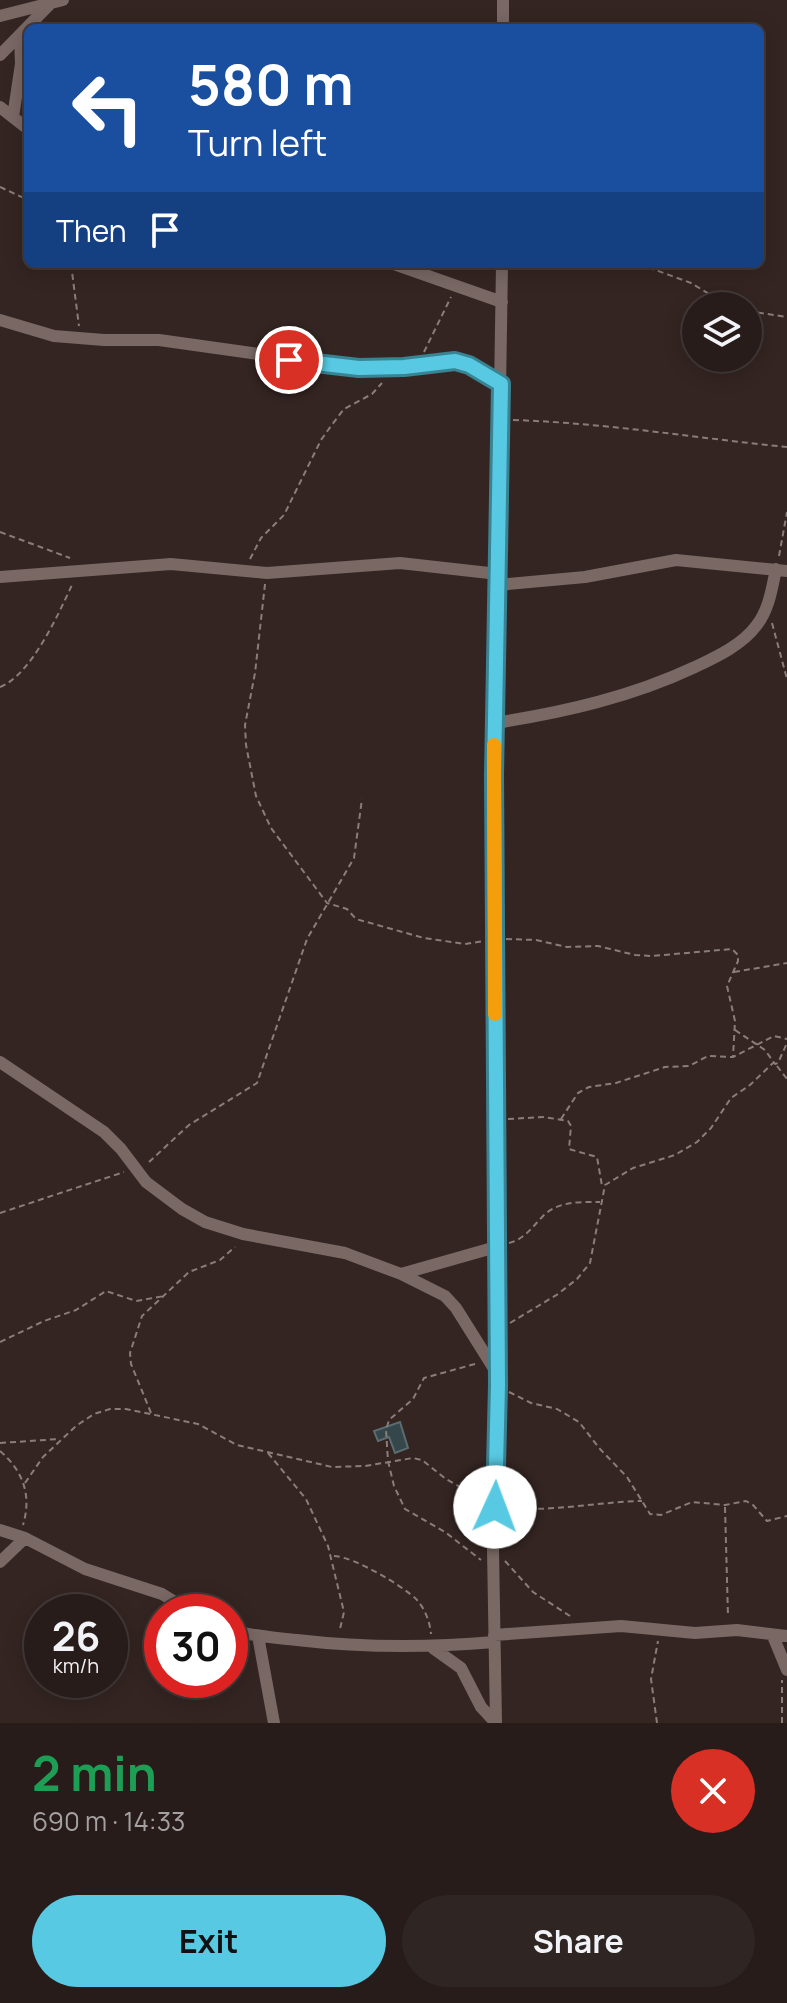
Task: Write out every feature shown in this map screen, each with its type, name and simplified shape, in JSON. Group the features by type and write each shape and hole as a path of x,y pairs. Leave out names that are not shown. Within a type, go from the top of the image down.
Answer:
{"street":[{"path":"0,16 63,0"},
{"path":"503,0 503,24"},
{"path":"31,24 49,5"},
{"path":"0,55 24,32"},
{"path":"13,117 21,64 20,36"},
{"path":"0,107 24,126"},
{"path":"405,268 502,302"},
{"path":"496,1723 493,1572 498,1380 495,723 502,268"},
{"path":"0,320 54,336 159,340 359,368 455,361 469,365 501,384"},
{"path":"0,577 79,566 171,564 267,573 400,563 498,579 585,577 676,560 782,570 768,607 756,627 736,645 668,680 631,694 591,705 495,723"},
{"path":"0,1062 104,1132 146,1182 205,1222 243,1234 345,1253 401,1274 445,1296 456,1308 498,1380"},
{"path":"401,1274 496,1245"},
{"path":"0,1530 22,1537 85,1569 162,1594"},
{"path":"0,1562 22,1537"},
{"path":"248,1634 343,1646 433,1648 587,1627 695,1633 728,1629 787,1636"},
{"path":"258,1636 274,1723"},
{"path":"773,1636 785,1665"},
{"path":"433,1648 461,1668 481,1707 496,1723"}],"path":[{"path":"0,187 24,198"},
{"path":"72,268 81,338"},
{"path":"650,268 691,283 706,292"},
{"path":"418,364 455,286"},
{"path":"762,313 787,317"},
{"path":"243,570 261,538 284,515 331,426 344,409 378,389 388,368"},
{"path":"500,420 584,423 787,447"},
{"path":"782,570 787,512"},
{"path":"0,532 39,545 79,566 56,617 23,670 0,687"},
{"path":"267,573 255,673 245,725 246,745 256,796 267,821 327,903 347,909 356,919 424,938 465,944 521,938 567,947 598,946 652,956 732,949 738,955 727,986 734,1015 733,1057"},
{"path":"768,607 787,679"},
{"path":"0,1213 135,1169 150,1161 189,1125 257,1083 296,965 354,858 362,799"},
{"path":"733,972 787,963"},
{"path":"734,1029 768,1054 787,1079"},
{"path":"561,1119 578,1093 589,1087 616,1083 665,1067 689,1066 708,1056 733,1057 774,1036 787,1041 775,1064 731,1098 711,1128 697,1142 675,1155 620,1175 602,1188"},
{"path":"495,1120 523,1117 561,1119 571,1123 569,1149 599,1159 602,1188 590,1263 577,1279 558,1294 498,1329"},
{"path":"496,1245 516,1241 544,1215 559,1206 600,1202"},
{"path":"152,1414 131,1364 130,1353 142,1316 194,1269 228,1255 243,1234"},
{"path":"0,1342 76,1310 106,1291 136,1301 167,1295"},
{"path":"487,1360 424,1378 413,1399 389,1420 386,1430 388,1461 394,1486 405,1509 466,1546 493,1572"},
{"path":"498,1380 518,1398 557,1409 579,1422 627,1477 650,1514 655,1516 692,1502 725,1505 749,1502 767,1521 787,1516"},
{"path":"25,1483 60,1439 94,1414 110,1409 126,1409 198,1424 225,1441 332,1467 350,1468 413,1458 422,1460 446,1479 495,1507 545,1508 642,1501"},
{"path":"0,1443 60,1439"},
{"path":"0,1451 25,1483 22,1537"},
{"path":"267,1452 306,1499 332,1556 345,1618 340,1629 343,1646"},
{"path":"725,1505 728,1629"},
{"path":"493,1549 539,1598 587,1627"},
{"path":"332,1556 362,1564 418,1601 430,1626 433,1648"},
{"path":"657,1723 651,1679 661,1629"},
{"path":"782,1723 785,1665"}],"building":[{"path":"400,1422 408,1448 395,1453 389,1437 378,1441 374,1431"}],"slow traffic":[{"path":"494,745 495,1014"}],"route":[{"path":"289,360 359,368 455,361 482,371 501,384 494,775 498,1295 495,1507"}]}
